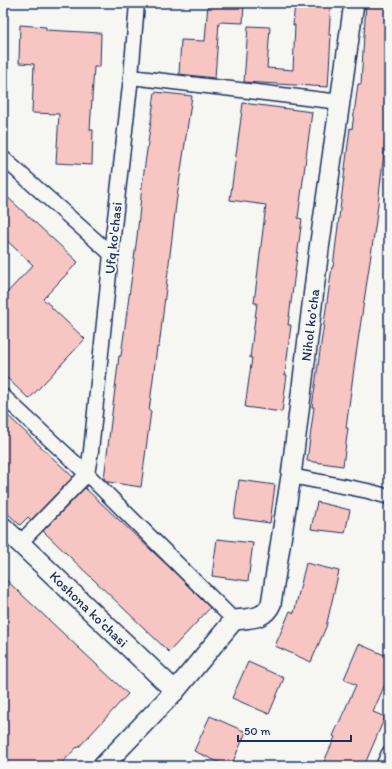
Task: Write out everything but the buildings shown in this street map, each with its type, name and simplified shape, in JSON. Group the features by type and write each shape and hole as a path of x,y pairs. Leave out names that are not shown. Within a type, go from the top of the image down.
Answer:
{"street":[{"name":"Ufq ko'chasi","path":"87,474 91,451 131,77 137,3"},
{"name":"Nihol ko'cha","path":"234,620 262,616 269,610 271,604 291,476 319,249 354,3"},
{"path":"131,77 340,102"},
{"path":"3,158 111,254"},
{"path":"3,396 87,474 234,620 175,691 103,766"},
{"path":"20,543 87,474"},
{"path":"291,476 368,491 389,497"},
{"name":"Koshona ko'chasi","path":"3,527 175,691"},
{"path":"383,766 389,753"}]}
